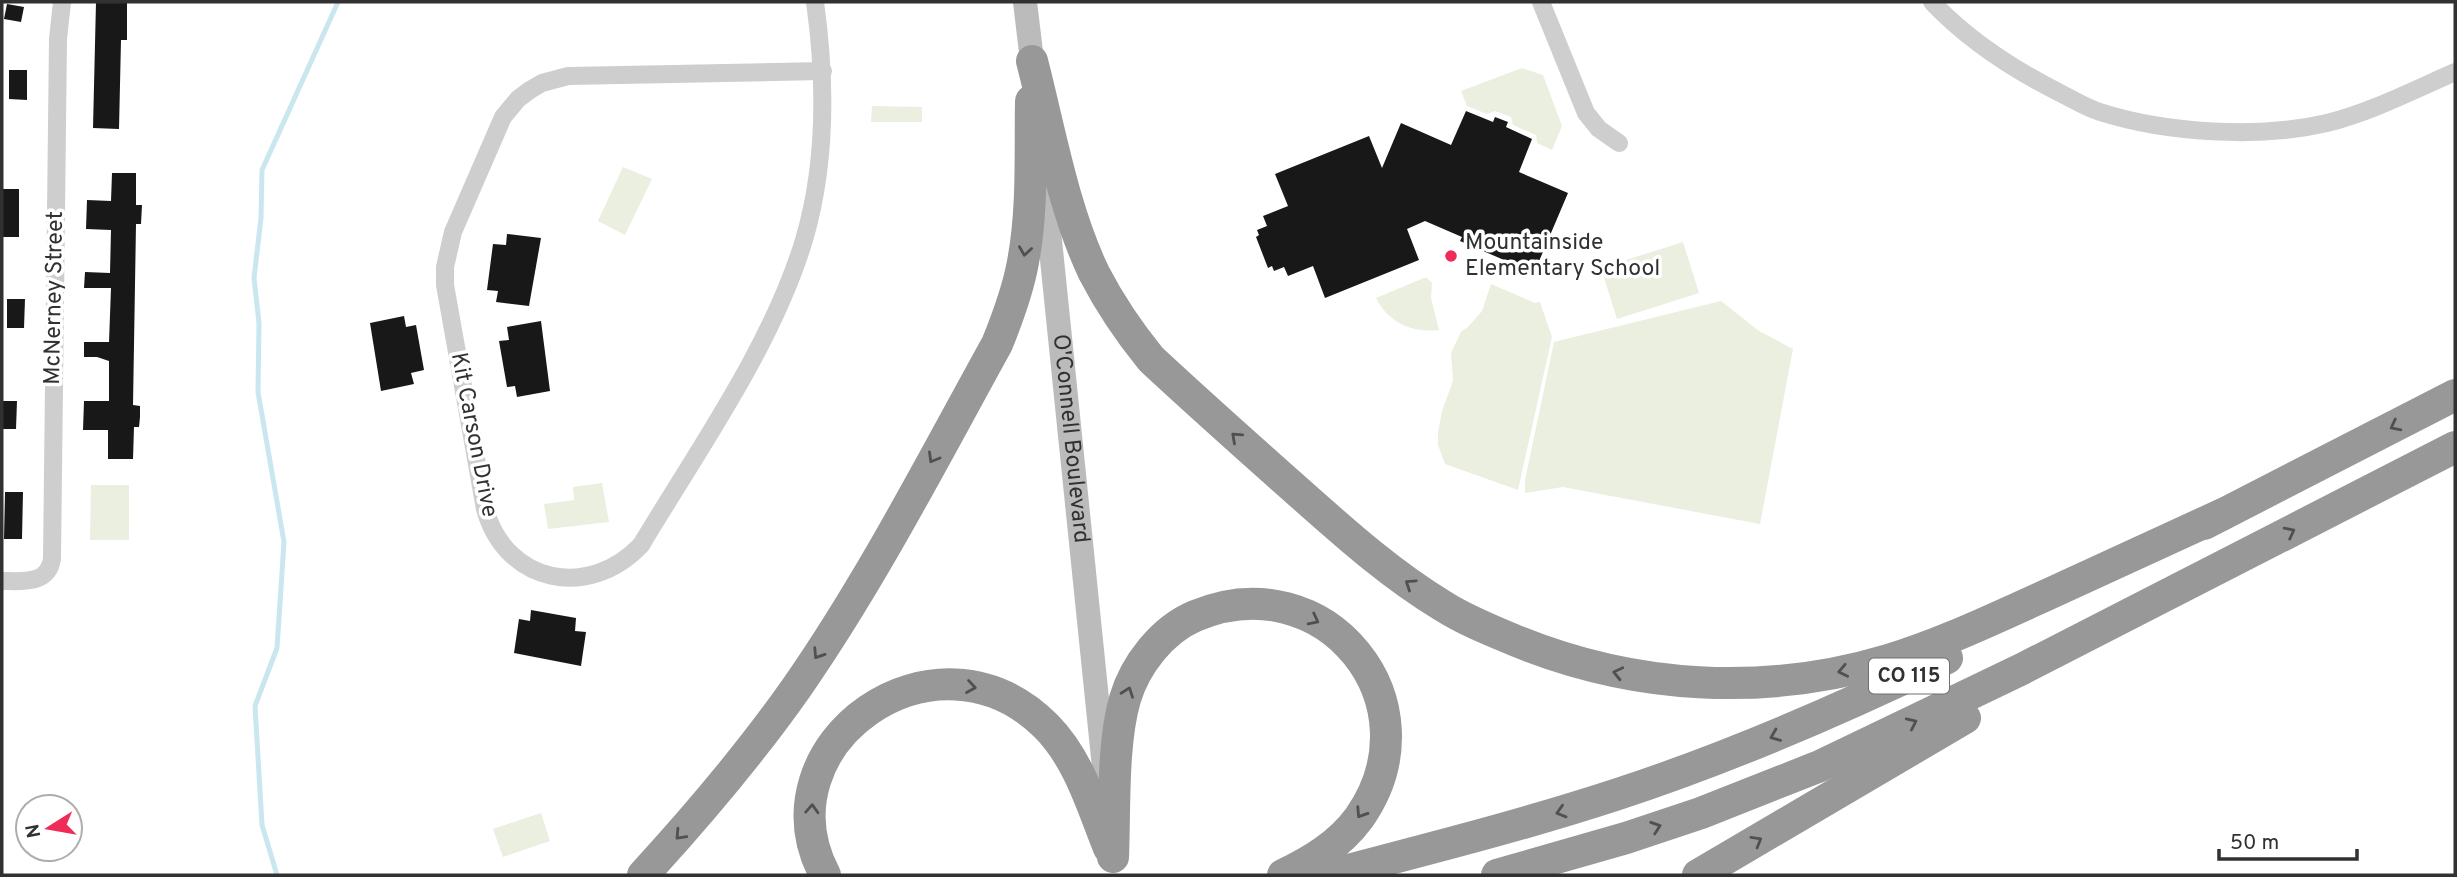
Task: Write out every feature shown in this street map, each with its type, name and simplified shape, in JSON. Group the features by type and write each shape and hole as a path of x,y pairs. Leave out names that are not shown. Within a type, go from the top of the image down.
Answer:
{"highway":[{"path":"1032,61 1066,194 1081,240 1111,304 1127,330 1151,359 1345,534 1401,578 1444,607 1491,631 1536,649 1582,665 1674,682 1773,682 1839,672 1888,660 1976,627 2223,514"},
{"path":"643,875 695,820 798,686 849,608 997,344 1024,261 1029,219 1032,61"},
{"name":"CO 115","path":"1329,875 1602,799 1726,756 1810,722 1957,653 2455,395"},
{"name":"CO 115","path":"1497,875 1626,838 1701,813 1819,766 2022,669 2455,447"},
{"path":"1698,875 2252,552"},
{"path":"1114,866 1118,736 1125,699 1136,672 1160,642 1186,620 1229,605 1255,604 1297,611 1317,620 1339,635 1359,654 1372,676 1381,700 1386,726 1383,765 1375,792 1358,819 1339,840 1316,859 1283,875"},
{"path":"825,875 813,837 811,808 817,776 832,747 852,723 875,705 922,686 949,684 974,686 999,693 1026,709 1046,726 1068,753 1083,782 1114,866"}],"main road":[{"name":"O'Connell Boulevard","path":"1025,2 1114,866"}],"street":[{"name":"McNerney Street","path":"2,581 38,579 46,574 52,559 58,65 62,2"},
{"name":"Kit Carson Drive","path":"815,2 822,71 820,164 804,239 771,323 641,545 631,556 606,572 580,578 551,575 525,566 502,547 489,523 445,285 445,267 453,232 503,117 518,99 530,90 542,83 568,76 822,71"},
{"path":"1541,2 1586,113 1599,129 1619,143"},
{"path":"1933,2 1956,27 2023,75 2099,112 2192,130 2263,133 2327,123 2386,103 2455,72"}],"green space":[{"path":"1522,68 1543,75 1562,126 1552,150 1537,143 1536,135 1513,125 1511,117 1495,111 1487,114 1467,106 1461,91"},
{"path":"872,106 922,107 922,122 871,122"},
{"path":"623,167 652,179 625,235 598,221"},
{"path":"1683,242 1699,293 1617,319 1601,268"},
{"path":"1424,278 1432,283 1431,298 1439,330 1420,330 1402,324 1381,307 1376,298"},
{"path":"1491,284 1535,303 1540,302 1552,337 1518,490 1445,464 1438,445 1442,411 1453,381 1451,353 1461,332 1482,311"},
{"path":"1721,301 1759,331 1793,349 1760,524 1563,487 1525,493 1525,480 1554,342"},
{"path":"602,483 609,522 548,529 544,504 574,500 573,487"},
{"path":"91,485 129,485 129,540 90,540"},
{"path":"541,813 550,841 503,857 493,829"}],"building":[{"path":"96,2 127,2 127,40 121,40 119,129 93,128"},
{"path":"7,4 24,7 21,22 4,19"},
{"path":"9,70 27,70 27,100 9,99"},
{"path":"1466,111 1493,122 1495,117 1508,122 1506,127 1532,139 1519,172 1568,193 1534,273 1460,241 1462,237 1425,221 1407,229 1419,260 1325,298 1313,266 1288,276 1284,267 1274,271 1272,266 1268,268 1256,237 1259,235 1257,230 1267,226 1263,216 1288,206 1275,174 1369,136 1382,168 1401,123 1451,145"},
{"path":"112,173 136,173 136,205 142,205 141,224 136,224 133,405 140,406 140,417 139,427 134,427 133,459 108,459 108,430 83,430 84,401 109,401 109,361 84,357 84,342 109,342 111,288 84,288 85,272 110,273 111,230 86,229 87,200 111,201"},
{"path":"2,189 19,189 19,237 2,237"},
{"path":"507,234 541,238 529,306 496,302 498,291 487,290 493,244 506,245"},
{"path":"7,299 25,299 24,328 7,328"},
{"path":"404,316 406,327 416,325 424,370 411,373 414,384 381,391 370,323"},
{"path":"541,321 550,391 517,397 515,386 507,387 499,341 509,340 507,327"},
{"path":"2,401 17,401 16,429 2,429"},
{"path":"5,492 23,492 22,539 4,539"},
{"path":"531,610 576,618 575,631 586,632 581,666 514,653 519,619 530,621"}],"waterway":[{"path":"277,875 262,825 255,706 277,648 284,542 258,392 259,323 254,278 261,218 262,170 338,2"}],"place":[{"name":"Mountainside Elementary School","path":"1451,256"}]}
